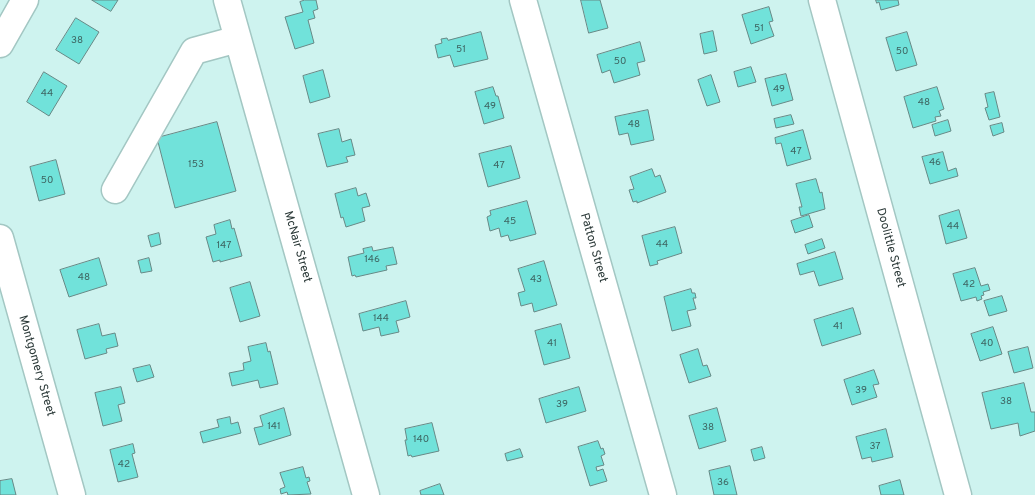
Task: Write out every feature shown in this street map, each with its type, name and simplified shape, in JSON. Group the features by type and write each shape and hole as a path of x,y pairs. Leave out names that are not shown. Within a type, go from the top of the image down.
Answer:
{"street":[{"path":"0,44 25,0"},
{"name":"McNair Street","path":"228,0 366,495"},
{"name":"Patton Street","path":"523,0 663,495"},
{"name":"Doolittle Street","path":"822,0 958,495"},
{"path":"115,190 194,51 238,39"},
{"name":"Montgomery Street","path":"0,238 72,495"}],"building":[{"path":"92,0 118,0 111,11"},
{"path":"316,0 318,9 313,11 315,18 308,20 314,43 295,49 285,17 303,12 300,2"},
{"path":"581,0 600,0 608,28 589,33"},
{"path":"876,0 898,0 899,5 881,10 879,2 877,3"},
{"path":"769,7 773,21 769,22 774,36 751,44 742,15"},
{"path":"76,18 99,32 79,64 56,50"},
{"path":"713,31 717,51 704,54 700,34"},
{"path":"481,32 488,59 454,67 450,55 438,58 435,45 442,43 441,39 447,38 448,40"},
{"path":"907,32 917,65 896,71 886,38"},
{"path":"640,42 645,61 637,63 640,75 614,83 610,70 602,73 597,55"},
{"path":"751,67 756,82 738,87 734,72"},
{"path":"323,70 330,97 310,103 303,76"},
{"path":"44,72 67,86 49,116 27,102"},
{"path":"786,74 793,100 772,106 765,79"},
{"path":"711,75 720,102 707,106 698,80"},
{"path":"493,87 496,96 498,96 504,118 484,124 475,92"},
{"path":"937,87 944,109 939,111 941,116 935,117 936,121 913,128 904,97"},
{"path":"994,92 1000,117 989,120 985,108 988,107 985,94"},
{"path":"648,110 654,140 631,145 628,133 619,135 615,117"},
{"path":"791,115 794,124 776,128 774,119"},
{"path":"948,120 951,131 935,136 932,125"},
{"path":"217,122 236,191 175,208 157,138"},
{"path":"1002,123 1004,132 993,136 990,126"},
{"path":"339,129 342,142 351,139 355,155 346,157 348,162 327,167 318,134"},
{"path":"803,130 811,159 787,166 781,143 776,144 775,138"},
{"path":"511,146 520,178 488,187 479,154"},
{"path":"943,152 948,171 956,168 958,176 930,184 922,157"},
{"path":"56,160 65,194 39,201 30,167"},
{"path":"652,169 655,177 660,175 666,192 637,203 637,201 633,202 629,190 634,189 630,177"},
{"path":"816,179 820,193 822,192 825,209 801,216 799,207 802,207 796,184"},
{"path":"356,188 358,196 366,193 370,206 362,208 365,221 346,227 343,217 341,218 335,194"},
{"path":"527,201 536,234 510,241 508,235 501,237 499,228 490,231 487,217 491,215 490,211"},
{"path":"959,210 967,238 946,244 939,216"},
{"path":"809,215 813,227 795,233 791,221"},
{"path":"230,220 242,256 213,262 206,237 216,234 214,225"},
{"path":"675,227 682,253 657,261 658,264 650,266 642,236"},
{"path":"159,233 161,244 151,247 148,236"},
{"path":"822,239 825,248 808,254 805,245"},
{"path":"372,247 373,251 393,247 397,264 386,266 387,270 356,277 355,275 352,276 348,257 364,253 363,249"},
{"path":"835,252 843,279 819,286 814,271 800,275 797,264"},
{"path":"99,258 107,285 69,297 60,270"},
{"path":"149,258 152,271 141,273 138,261"},
{"path":"544,261 557,305 534,312 532,303 521,306 518,293 525,291 518,269"},
{"path":"975,268 981,286 988,284 990,290 983,292 982,299 977,301 976,297 961,301 953,274"},
{"path":"250,282 260,316 240,322 230,288"},
{"path":"691,289 692,293 695,293 696,298 693,298 696,309 687,311 691,326 672,331 664,297"},
{"path":"1002,296 1007,311 989,316 984,301"},
{"path":"406,301 410,317 396,321 399,332 381,336 379,327 363,331 359,314"},
{"path":"853,308 861,334 822,346 814,320"},
{"path":"99,324 102,336 115,333 118,346 106,349 107,353 85,359 77,330"},
{"path":"561,324 570,358 544,365 535,331"},
{"path":"993,327 1002,354 980,361 971,334"},
{"path":"266,343 268,352 270,351 278,384 260,388 258,380 232,386 229,373 244,370 243,363 251,361 248,347"},
{"path":"1028,347 1033,368 1014,373 1008,352"},
{"path":"698,349 703,366 707,365 711,376 689,383 680,355"},
{"path":"150,365 154,377 137,382 133,369"},
{"path":"874,370 879,384 873,385 877,397 852,405 844,380"},
{"path":"1024,383 1031,412 1035,412 1035,431 1020,436 1018,423 991,429 982,393"},
{"path":"121,387 125,403 118,405 122,421 103,426 95,393"},
{"path":"579,387 586,411 546,423 539,399"},
{"path":"284,408 291,435 259,445 254,428 263,426 260,416"},
{"path":"717,408 726,441 699,449 689,416"},
{"path":"230,417 231,424 238,422 241,433 203,443 200,432 219,427 217,420"},
{"path":"432,423 439,451 412,457 411,455 408,456 405,429"},
{"path":"886,429 893,457 872,462 871,457 862,459 856,437"},
{"path":"598,441 605,454 601,456 604,465 596,467 597,471 603,469 607,481 590,486 578,447"},
{"path":"133,444 135,453 132,454 138,477 118,482 110,450"},
{"path":"762,447 765,458 754,461 751,450"},
{"path":"520,449 523,457 507,461 505,454"},
{"path":"730,466 737,495 714,495 709,471"},
{"path":"303,467 306,478 309,477 310,481 307,482 311,494 288,495 287,492 281,494 280,489 285,487 280,473"},
{"path":"12,479 16,495 0,495 0,481"},
{"path":"900,480 904,495 881,495 879,486"},
{"path":"440,484 444,495 421,495 420,491"}]}
